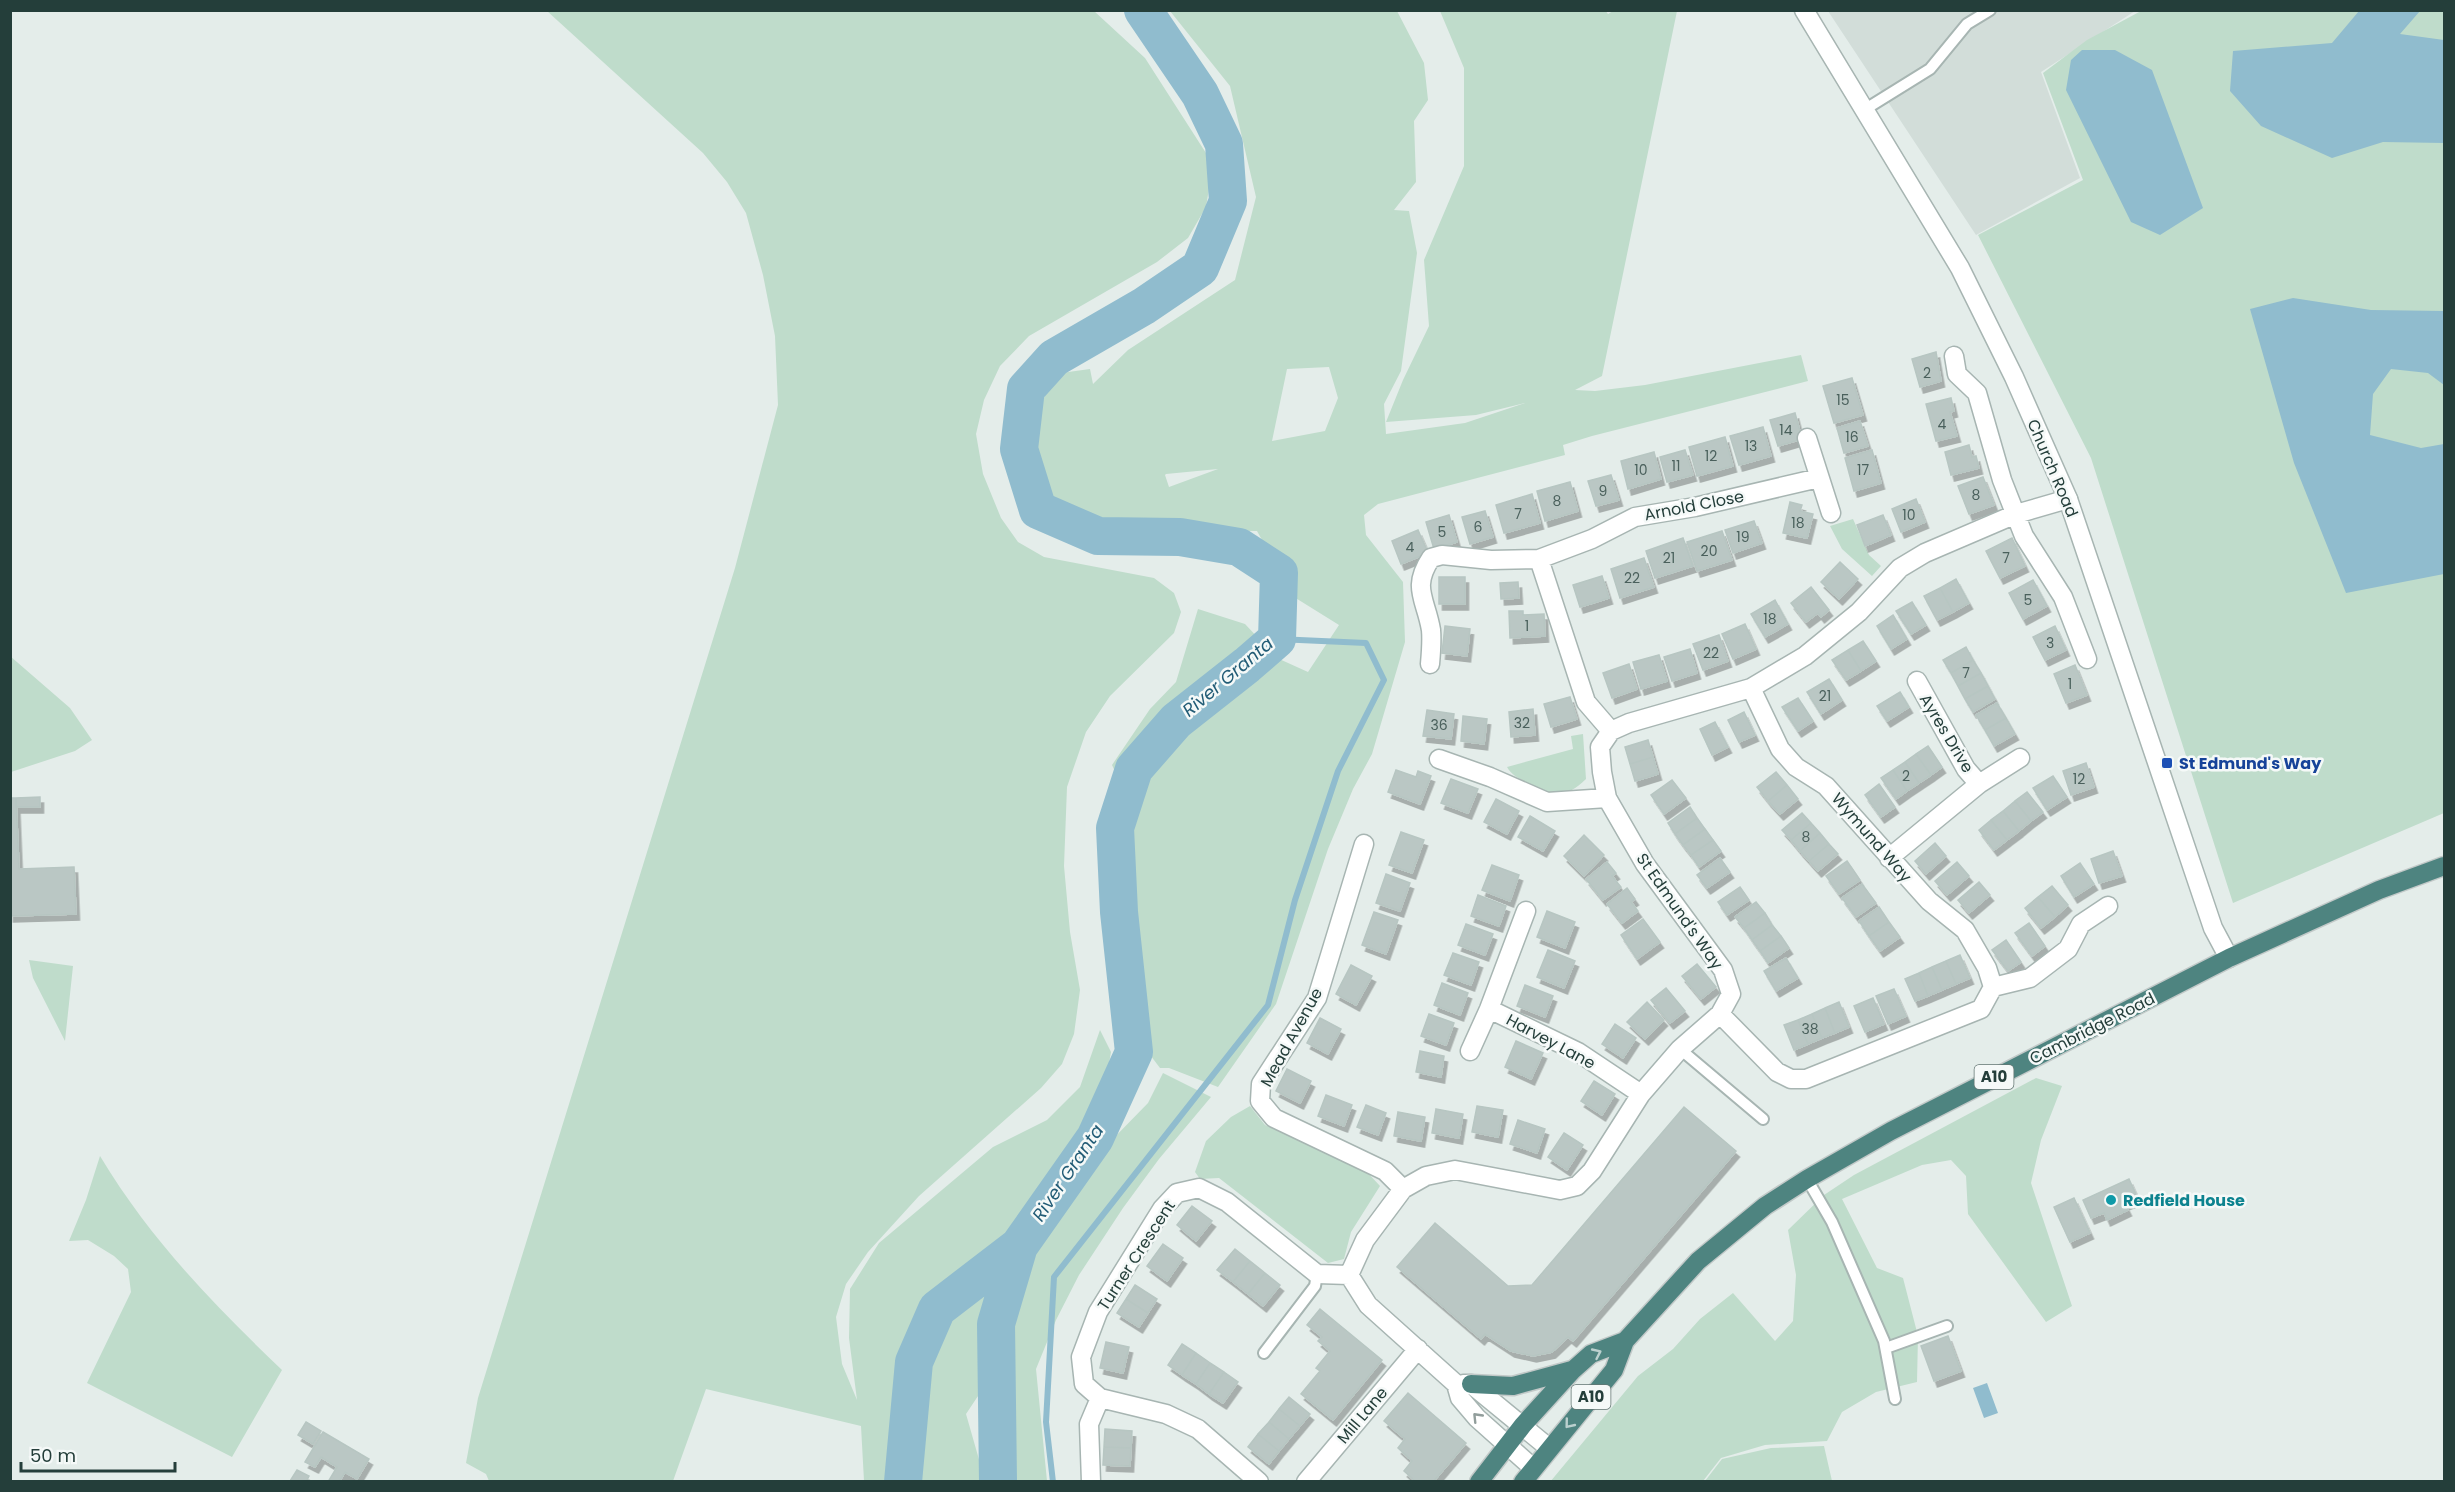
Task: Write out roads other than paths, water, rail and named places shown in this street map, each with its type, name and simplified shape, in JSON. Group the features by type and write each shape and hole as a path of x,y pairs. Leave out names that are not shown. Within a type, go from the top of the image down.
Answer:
{"highway":[{"name":"Cambridge Road","path":"1528,1475 1614,1370 1625,1341 1698,1261 1747,1220 1807,1179 1901,1125 2229,958 2379,890 2445,866"},
{"name":"Cambridge Road","path":"1479,1482 1523,1425 1573,1370 1591,1354 1625,1341"},
{"path":"1463,1384 1514,1386 1573,1370"}],"street":[{"name":"Church Road","path":"1804,10 1960,268 2014,376 2068,499 2207,913 2229,958"},
{"path":"1954,356 1958,374 1977,393 2002,480 2024,536 2063,597 2087,659"},
{"path":"1807,438 1831,513"},
{"name":"Arnold Close","path":"1431,664 1431,632 1420,585 1422,571 1431,558 1443,555 1491,560 1539,559 1592,539 1635,517 1695,507 1820,478"},
{"path":"1539,559 1586,702 1611,731 1629,723 1751,688 1805,656 1859,612 1900,568 1925,553 2016,514 2068,499"},
{"name":"Ayres Drive","path":"1917,681 1966,769 1979,784"},
{"name":"Wymund Way","path":"1751,688 1780,749 1796,767 1826,786 1851,811 1889,858 1929,901 1965,930 1988,968 1993,987"},
{"name":"St Edmund's Way","path":"1611,731 1600,747 1607,798 1645,864 1723,970 1731,994 1720,1014"},
{"name":"Ayres Drive","path":"1889,858 1979,784 2020,758"},
{"path":"1439,759 1490,777 1547,802 1607,798"},
{"name":"Mead Avenue","path":"1364,844 1317,998 1261,1084 1260,1101 1274,1118 1385,1171 1403,1189"},
{"path":"1349,1275 1365,1240 1403,1189 1426,1176 1455,1170 1560,1190 1576,1185 1592,1171 1641,1094 1680,1048 1720,1014 1777,1072 1791,1078 1806,1078 1981,1009 1993,987 2030,978 2068,949 2081,924 2108,906"},
{"name":"Harvey Lane","path":"1470,1051 1489,1009 1526,911"},
{"name":"Harvey Lane","path":"1489,1009 1578,1052 1641,1094"},
{"name":"Turner Crescent","path":"1100,1398 1084,1384 1081,1357 1098,1312 1162,1209 1177,1193 1199,1188 1227,1202 1317,1274"},
{"path":"1317,1274 1349,1275"},
{"path":"1349,1275 1368,1305 1418,1349 1463,1384 1523,1425 1549,1448"},
{"name":"Mill Lane","path":"1306,1482 1418,1349"},
{"path":"1463,1384 1460,1398 1506,1446 1528,1475"},
{"path":"1091,1482 1089,1424 1100,1398 1166,1414 1198,1429 1259,1482"}],"lane":[{"path":"1864,110 1930,69 1967,24 1990,10"},
{"path":"1680,1048 1763,1119"},
{"path":"1807,1179 1832,1222 1886,1348 1896,1399"},
{"path":"1264,1353 1315,1286 1317,1274"},
{"path":"1886,1348 1947,1326"}],"water":[{"path":"2359,11 2420,11 2400,34 2444,40 2444,143 2383,142 2332,158 2261,126 2230,91 2233,51 2332,43"},
{"path":"2082,50 2115,50 2152,70 2203,208 2160,235 2131,222 2066,90 2071,60"},
{"path":"2293,298 2371,310 2444,311 2444,385 2428,373 2391,369 2373,394 2370,435 2421,448 2444,444 2444,574 2346,593 2294,463 2250,309"},
{"path":"1987,1383 1998,1413 1984,1418 1973,1388"}],"waterway":[{"name":"River Granta","path":"998,1482 996,1324 1019,1246 1095,1138 1134,1052 1119,912 1115,828 1134,769 1176,721 1277,639 1279,573 1239,547 1180,537 1098,536 1038,510 1019,449 1026,389 1054,358 1144,306 1200,268 1228,201 1224,144 1200,94 1143,10"},
{"path":"1053,1482 1046,1422 1054,1277 1268,1005 1295,900 1338,771 1384,680 1366,643 1277,639"},
{"name":"River Granta","path":"903,1482 914,1362 937,1309 1019,1246"}],"place":[{"name":"St Edmund's Way","path":"2167,763"},
{"name":"Redfield House","path":"2111,1200"}]}
